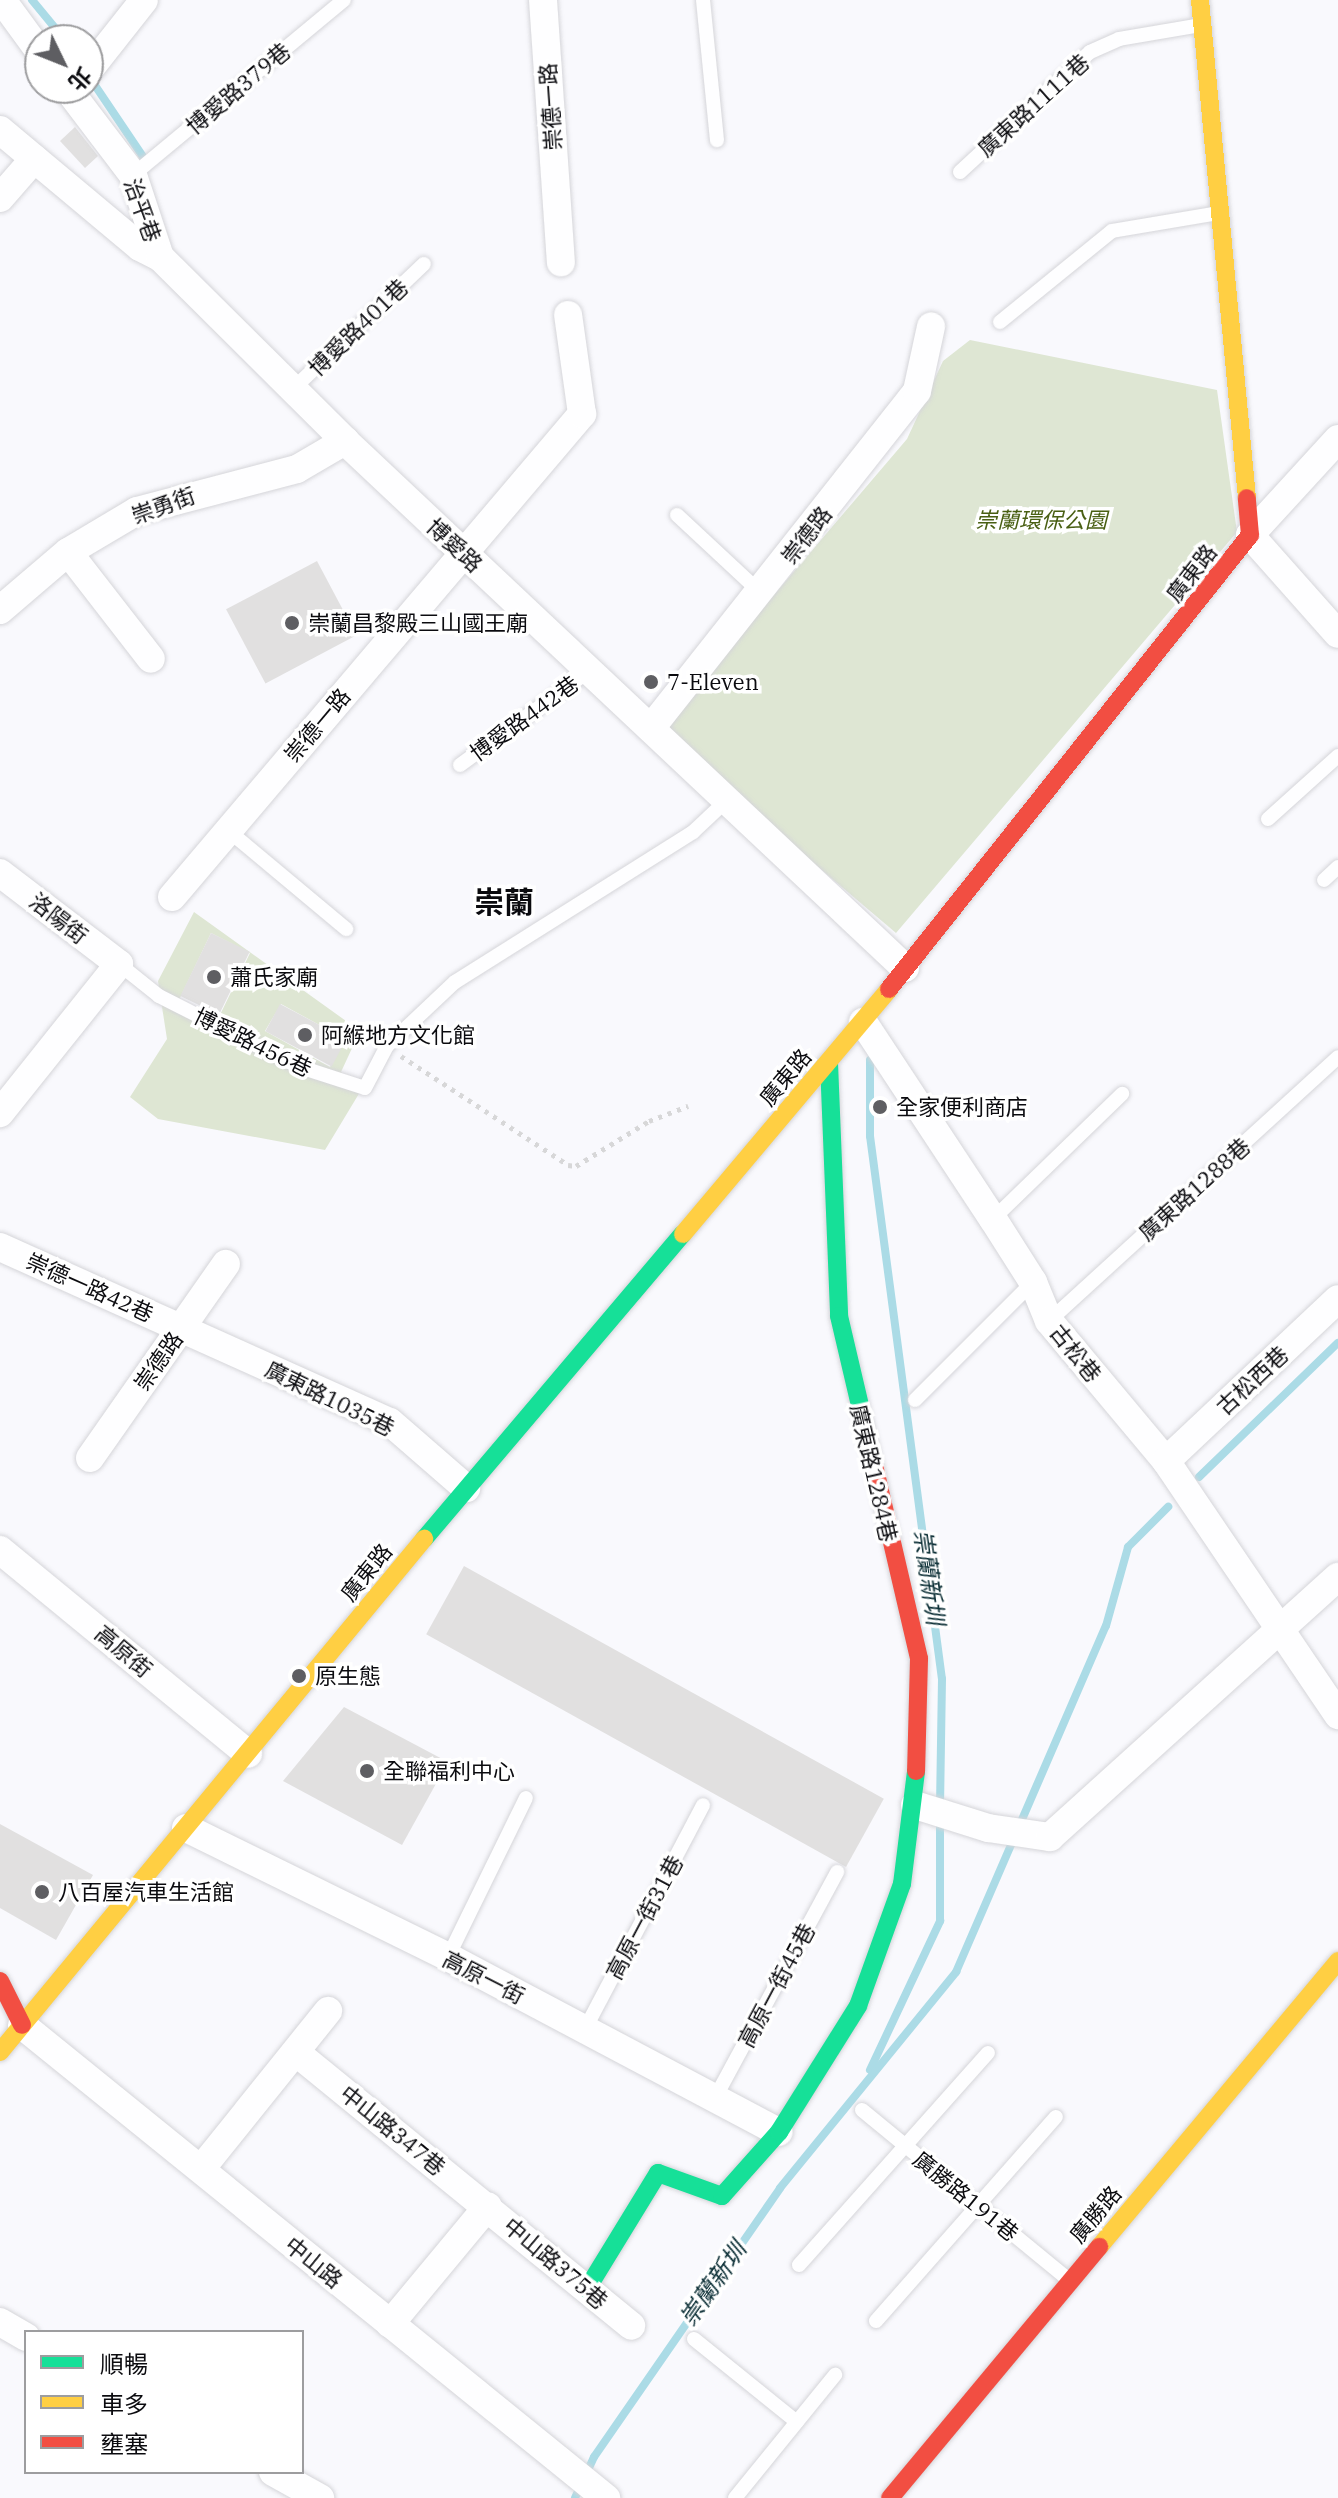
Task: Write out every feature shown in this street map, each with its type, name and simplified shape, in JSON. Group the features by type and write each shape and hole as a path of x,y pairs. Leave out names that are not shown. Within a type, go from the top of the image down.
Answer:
{"street":[{"path":"2,0 24,30"},
{"path":"104,51 144,0"},
{"name":"崇德一路","path":"543,0 561,262"},
{"path":"1200,0 1250,535 1338,634"},
{"name":"治平巷","path":"81,104 133,175 160,257"},
{"name":"博愛路","path":"0,130 140,247 160,257 345,441 905,968"},
{"path":"0,198 34,159"},
{"name":"崇德一路","path":"172,897 461,551 582,414 568,315"},
{"name":"崇德路","path":"651,728 761,593 917,391 931,327"},
{"path":"1250,535 1338,439"},
{"name":"崇勇街","path":"0,610 68,552 137,511 297,469 345,441"},
{"name":"廣東路","path":"0,2052 11,2021 186,1828 466,1488 829,1063 1250,535"},
{"path":"68,552 151,659"},
{"name":"洛陽街","path":"0,873 119,964"},
{"path":"0,1113 119,964"},
{"name":"古松巷","path":"863,1022 1033,1282 1049,1321 1166,1461 1338,1715"},
{"name":"廣東路1284巷","path":"587,2289 658,2173 722,2196 779,2132 858,2006 879,1958 902,1884 915,1805 919,1659 839,1316 829,1063"},
{"name":"崇德一路42巷","path":"0,1247 181,1328"},
{"name":"崇德路","path":"90,1458 226,1264"},
{"name":"古松西巷","path":"1166,1461 1338,1299"},
{"name":"廣東路1035巷","path":"181,1328 390,1422 466,1488"},
{"name":"高原街","path":"0,1550 248,1754"},
{"path":"915,1805 988,1828 1050,1837 1338,1577"},
{"name":"高原一街","path":"186,1828 448,1957 779,2132"},
{"name":"廣勝路","path":"890,2498 1338,1961"},
{"name":"中山路","path":"0,1981 11,2021 201,2169 602,2494"},
{"path":"201,2169 298,2054 328,2011"},
{"name":"中山路347巷","path":"298,2054 488,2206"},
{"name":"中山路375巷","path":"390,2324 488,2206 631,2326"},
{"path":"0,2322 24,2336"},
{"path":"277,2474 320,2498"}],"lane":[{"name":"博愛路379巷","path":"133,175 344,0"},
{"path":"703,0 717,140"},
{"name":"廣東路1111巷","path":"960,172 1090,52 1119,39 1202,24"},
{"path":"1000,322 1112,231 1220,213"},
{"name":"博愛路401巷","path":"293,389 424,264"},
{"path":"677,515 761,593"},
{"name":"博愛路442巷","path":"460,765 589,671"},
{"path":"1268,819 1338,756"},
{"name":"博愛路456巷","path":"119,964 159,996 307,1071 365,1088 387,1046 455,982 693,832 726,801"},
{"path":"229,831 346,929"},
{"path":"1324,880 1338,867"},
{"name":"廣東路1288巷","path":"1049,1321 1338,1057"},
{"path":"993,1219 1122,1094"},
{"path":"915,1400 1033,1282"},
{"path":"448,1957 526,1798"},
{"name":"高原一街31巷","path":"585,2029 703,1805"},
{"name":"高原一街45巷","path":"715,2098 837,1872"},
{"path":"799,2265 988,2053"},
{"name":"廣勝路191巷","path":"862,2110 1070,2281"},
{"path":"876,2321 1056,2117"},
{"path":"694,2339 797,2422"},
{"path":"735,2498 835,2375"}],"path":[{"path":"387,1046 568,1165 576,1166 649,1121 688,1106"}],"green space":[{"name":"崇蘭環保公園","path":"970,340 1217,390 1237,532 896,933 658,731 907,439 943,361"},
{"path":"194,912 360,1031 341,1072 360,1092 325,1150 158,1119 130,1097 167,1039 158,981","holes":["211,933 250,953 217,1021 178,1002","281,1004 345,1039 330,1067 265,1031"]}],"building":[{"path":"75,127 98,156 85,168 60,141"},
{"name":"崇蘭昌黎殿三山國王廟","path":"317,561 356,635 265,684 226,609"},
{"name":"蕭氏家廟","path":"211,933 250,952 219,1015 180,996"},
{"name":"阿緱地方文化館","path":"280,1004 346,1039 332,1067 265,1031"},
{"path":"464,1566 884,1799 846,1867 426,1634"},
{"name":"全聯福利中心","path":"344,1707 448,1762 402,1845 283,1781"},
{"name":"八百屋汽車生活館","path":"0,1824 93,1875 56,1940 0,1908"}],"waterway":[{"name":"崇蘭新圳","path":"32,0 52,24"},
{"name":"崇蘭新圳","path":"104,99 144,158"},
{"name":"崇蘭新圳","path":"870,1060 870,1136 942,1679 940,1806"},
{"name":"崇蘭新圳","path":"1199,1477 1338,1343"},
{"name":"崇蘭新圳","path":"575,2498 594,2457 780,2188 956,1972 1106,1626 1128,1547 1168,1507"},
{"name":"崇蘭新圳","path":"870,2070 940,1921 940,1820"}],"traffic: fast":[{"path":"829,1063 839,1316 874,1465"},
{"path":"424,1539 683,1234"},
{"path":"587,2289 658,2173 722,2196 779,2132 858,2006 902,1884 916,1771"}],"traffic: slow":[{"path":"1200,0 1247,498"},
{"path":"683,1234 889,989"},
{"path":"0,2052 424,1539"},
{"path":"1099,2247 1338,1961"}],"traffic: jam":[{"path":"889,989 1250,535 1247,498"},
{"path":"874,1465 919,1659 916,1771"},
{"path":"0,1981 22,2025"},
{"path":"890,2498 1099,2247"}],"place":[{"name":"崇蘭昌黎殿三山國王廟","path":"292,623"},
{"name":"7-Eleven","path":"651,682"},
{"name":"蕭氏家廟","path":"214,977"},
{"name":"阿緱地方文化館","path":"305,1035"},
{"name":"全家便利商店","path":"880,1107"},
{"name":"原生態","path":"299,1676"},
{"name":"全聯福利中心","path":"367,1771"},
{"name":"八百屋汽車生活館","path":"42,1892"}],"district":[{"name":"崇蘭","path":"504,902"}]}
